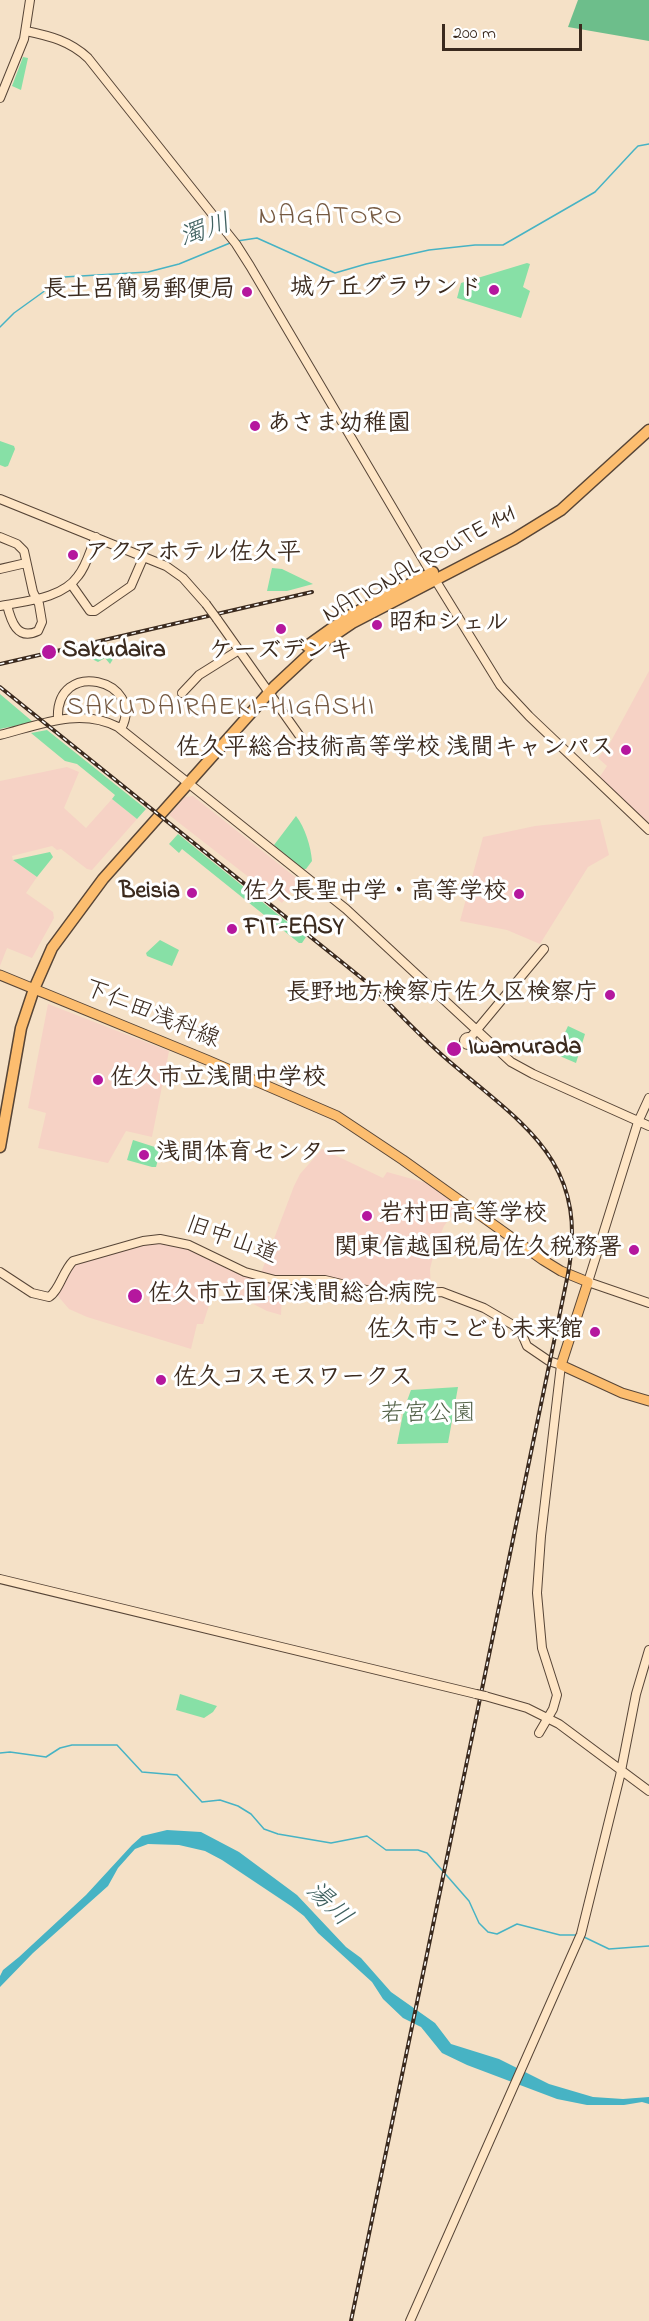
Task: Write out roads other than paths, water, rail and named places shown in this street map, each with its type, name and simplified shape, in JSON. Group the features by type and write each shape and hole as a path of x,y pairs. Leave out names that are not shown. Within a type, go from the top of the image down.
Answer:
{"highway":[{"name":"NATIONAL ROUTE 141","path":"433,576 541,516 574,491 649,422"},
{"name":"NATIONAL ROUTE 141","path":"0,1108 11,1040 50,939 70,910 119,851 186,782 291,661 332,627 366,606 514,539 561,510 649,430"},
{"name":"NATIONAL ROUTE 141","path":"0,1147 16,1051 31,988"}],"main road":[{"name":"下仁田浅科線","path":"0,975 337,1116 543,1260 561,1271 588,1282"},
{"path":"588,1282 561,1365 618,1391 649,1401"}],"street":[{"path":"0,98 26,31 30,0"},
{"path":"26,31 68,42 88,57 233,240 433,576 502,687 649,830"},
{"path":"0,499 144,556 178,574 206,604 298,735"},
{"path":"0,537 21,546 35,598 42,622 35,633 24,634 18,632 4,605 35,598 58,592 71,584 84,567 96,537"},
{"path":"71,584 90,611 95,611 131,586 144,556"},
{"path":"0,569 26,563"},
{"path":"182,693 198,675 239,650"},
{"path":"58,720 59,705 67,692 80,682 94,680 107,685 121,698 125,712 124,722 120,729"},
{"path":"0,735 58,720 89,718 108,722 120,729 358,919 472,1034 522,1069 649,1126"},
{"path":"472,1034 544,949"},
{"path":"649,1098 638,1122 588,1282 649,1303"},
{"name":"旧中山道","path":"0,1272 32,1293 49,1298 73,1261 143,1241 160,1239 189,1245 245,1272 275,1280 316,1279 383,1294 442,1292 484,1308 513,1325 521,1332 527,1346 549,1361 561,1365"},
{"path":"539,1733 554,1706 556,1692 542,1648 537,1593 541,1536 561,1365"},
{"path":"0,1579 520,1706 548,1718 621,1768 649,1791"},
{"path":"410,2321 580,1937 638,1688 649,1650"},
{"path":"621,1768 630,1771 649,1784"}],"water":[{"name":"湯川","path":"167,1830 201,1832 239,1852 297,1895 346,1947 361,1958 391,1992 435,2023 451,2044 499,2059 549,2084 593,2097 623,2099 649,2097 649,2104 642,2102 624,2105 587,2105 557,2099 467,2065 442,2053 421,2027 403,2018 383,1999 372,1982 318,1933 304,1916 222,1860 205,1851 179,1845 148,1844 135,1849 118,1868 108,1886 33,1953 0,1987 0,1976 3,1970 86,1895 132,1845 142,1836"}],"waterway":[{"name":"濁川","path":"237,241 257,238 335,273 429,250 475,245 503,245 595,192 638,146 649,144"},
{"name":"濁川","path":"0,327 14,313 64,277 148,272 179,264 230,243"},
{"path":"0,1753 10,1752 46,1757 60,1748 72,1745 117,1745 142,1772 177,1775 202,1802 220,1800 238,1806 251,1814 264,1829 278,1834 331,1843 367,1836 386,1850 418,1850 427,1853 469,1901 479,1923 488,1932 497,1934 517,1924 560,1935 576,1935"},
{"path":"584,1937 609,1949 649,1946"}],"railway":[{"path":"0,664 312,592"},
{"path":"0,687 374,988 430,1044 526,1128 545,1150 560,1175 569,1203 572,1235 568,1274 351,2321"}],"place":[{"name":"城ケ丘グラウンド","path":"494,290"},
{"name":"長土呂簡易郵便局","path":"247,292"},
{"name":"あさま幼稚園","path":"255,426"},
{"name":"アクアホテル佐久平","path":"73,555"},
{"name":"昭和シェル","path":"377,625"},
{"name":"ケーズデンキ","path":"281,629"},
{"name":"Sakudaira","path":"49,652"},
{"name":"佐久平総合技術高等学校 浅間キャンパス","path":"626,750"},
{"name":"Beisia","path":"192,893"},
{"name":"佐久長聖中学・高等学校","path":"519,894"},
{"name":"FIT-EASY","path":"232,929"},
{"name":"長野地方検察庁佐久区検察庁","path":"610,995"},
{"name":"Iwamurada","path":"454,1049"},
{"name":"佐久市立浅間中学校","path":"98,1080"},
{"name":"浅間体育センター","path":"144,1155"},
{"name":"岩村田高等学校","path":"367,1216"},
{"name":"関東信越国税局佐久税務署","path":"634,1250"},
{"name":"佐久市立国保浅間総合病院","path":"135,1296"},
{"name":"佐久市こども未来館","path":"595,1332"},
{"name":"佐久コスモスワークス","path":"161,1380"}],"district":[{"name":"NAGATORO","path":"331,219"},
{"name":"SAKUDAIRAEKI-HIGASHI","path":"221,710"}],"park label":[{"name":"若宮公園","path":"428,1416"}]}
